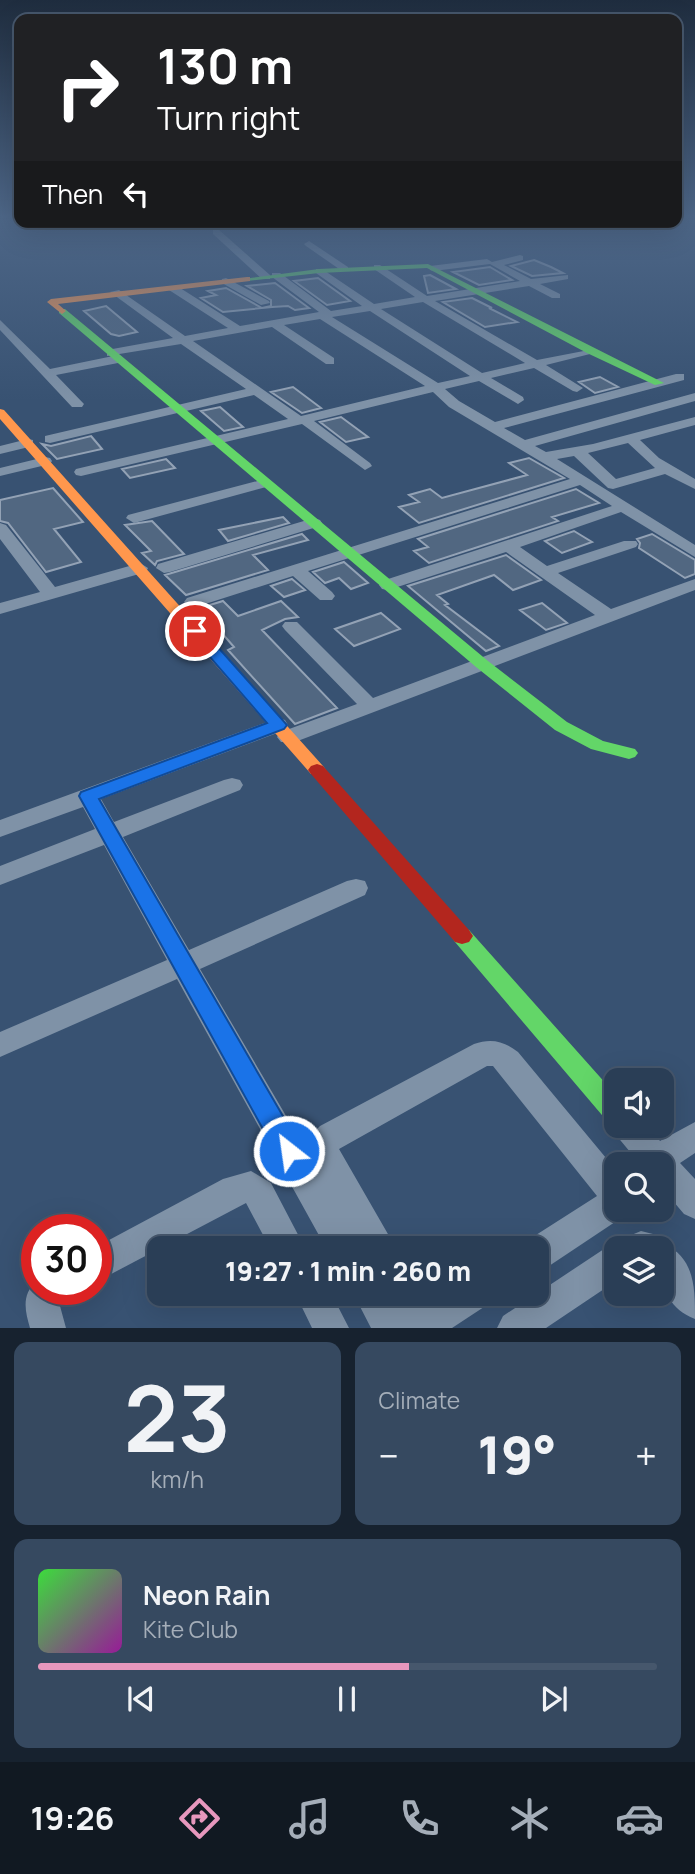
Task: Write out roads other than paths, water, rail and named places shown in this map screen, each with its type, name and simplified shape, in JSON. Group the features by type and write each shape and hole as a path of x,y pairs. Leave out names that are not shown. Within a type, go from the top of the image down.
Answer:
{"street":[{"path":"262,277 115,292 51,302 482,664 569,730 602,747 629,753"},
{"path":"272,277 436,388 454,404 695,552"},
{"path":"328,277 479,378 518,400"},
{"path":"391,277 423,299 577,388"},
{"path":"451,277 590,351 659,383"},
{"path":"517,277 556,296"},
{"path":"47,373 237,329 564,277"},
{"path":"226,281 265,303"},
{"path":"173,288 237,329"},
{"path":"115,292 365,466"},
{"path":"274,323 330,361"},
{"path":"3,329 77,404"},
{"path":"81,472 590,351"},
{"path":"493,427 680,377"},
{"path":"50,439 256,391"},
{"path":"523,445 695,397"},
{"path":"0,412 140,568 604,1099"},
{"path":"543,457 631,439 695,421"},
{"path":"678,426 695,436"},
{"path":"631,439 651,459 695,485"},
{"path":"0,450 29,443"},
{"path":"577,451 613,485 666,469"},
{"path":"0,471 45,461"},
{"path":"193,603 581,480"},
{"path":"134,518 265,483"},
{"path":"388,585 615,510"},
{"path":"164,568 314,523"},
{"path":"0,528 51,594"},
{"path":"545,572 630,544"},
{"path":"507,545 608,616"},
{"path":"0,558 19,553"},
{"path":"0,609 140,568"},
{"path":"296,570 326,596"},
{"path":"0,829 88,796 283,731 370,706 695,584"},
{"path":"291,626 370,706"},
{"path":"0,876 232,785"},
{"path":"88,796 184,964 350,1236"},
{"path":"0,1045 356,888"},
{"path":"352,1236 324,1155 323,1144 331,1136 484,1053 499,1054 508,1061 612,1190 614,1200 607,1209 549,1246"},
{"path":"674,1152 695,1136"},
{"path":"638,1138 650,1152"},
{"path":"674,1179 695,1203"},
{"path":"149,1236 234,1190 251,1186 260,1194 282,1236"},
{"path":"112,1256 147,1237"},
{"path":"515,1328 604,1269"},
{"path":"674,1275 695,1302"},
{"path":"42,1305 48,1328"},
{"path":"319,1306 331,1328"},
{"path":"377,1306 390,1328"},
{"path":"412,1306 422,1327 455,1306"}]}
